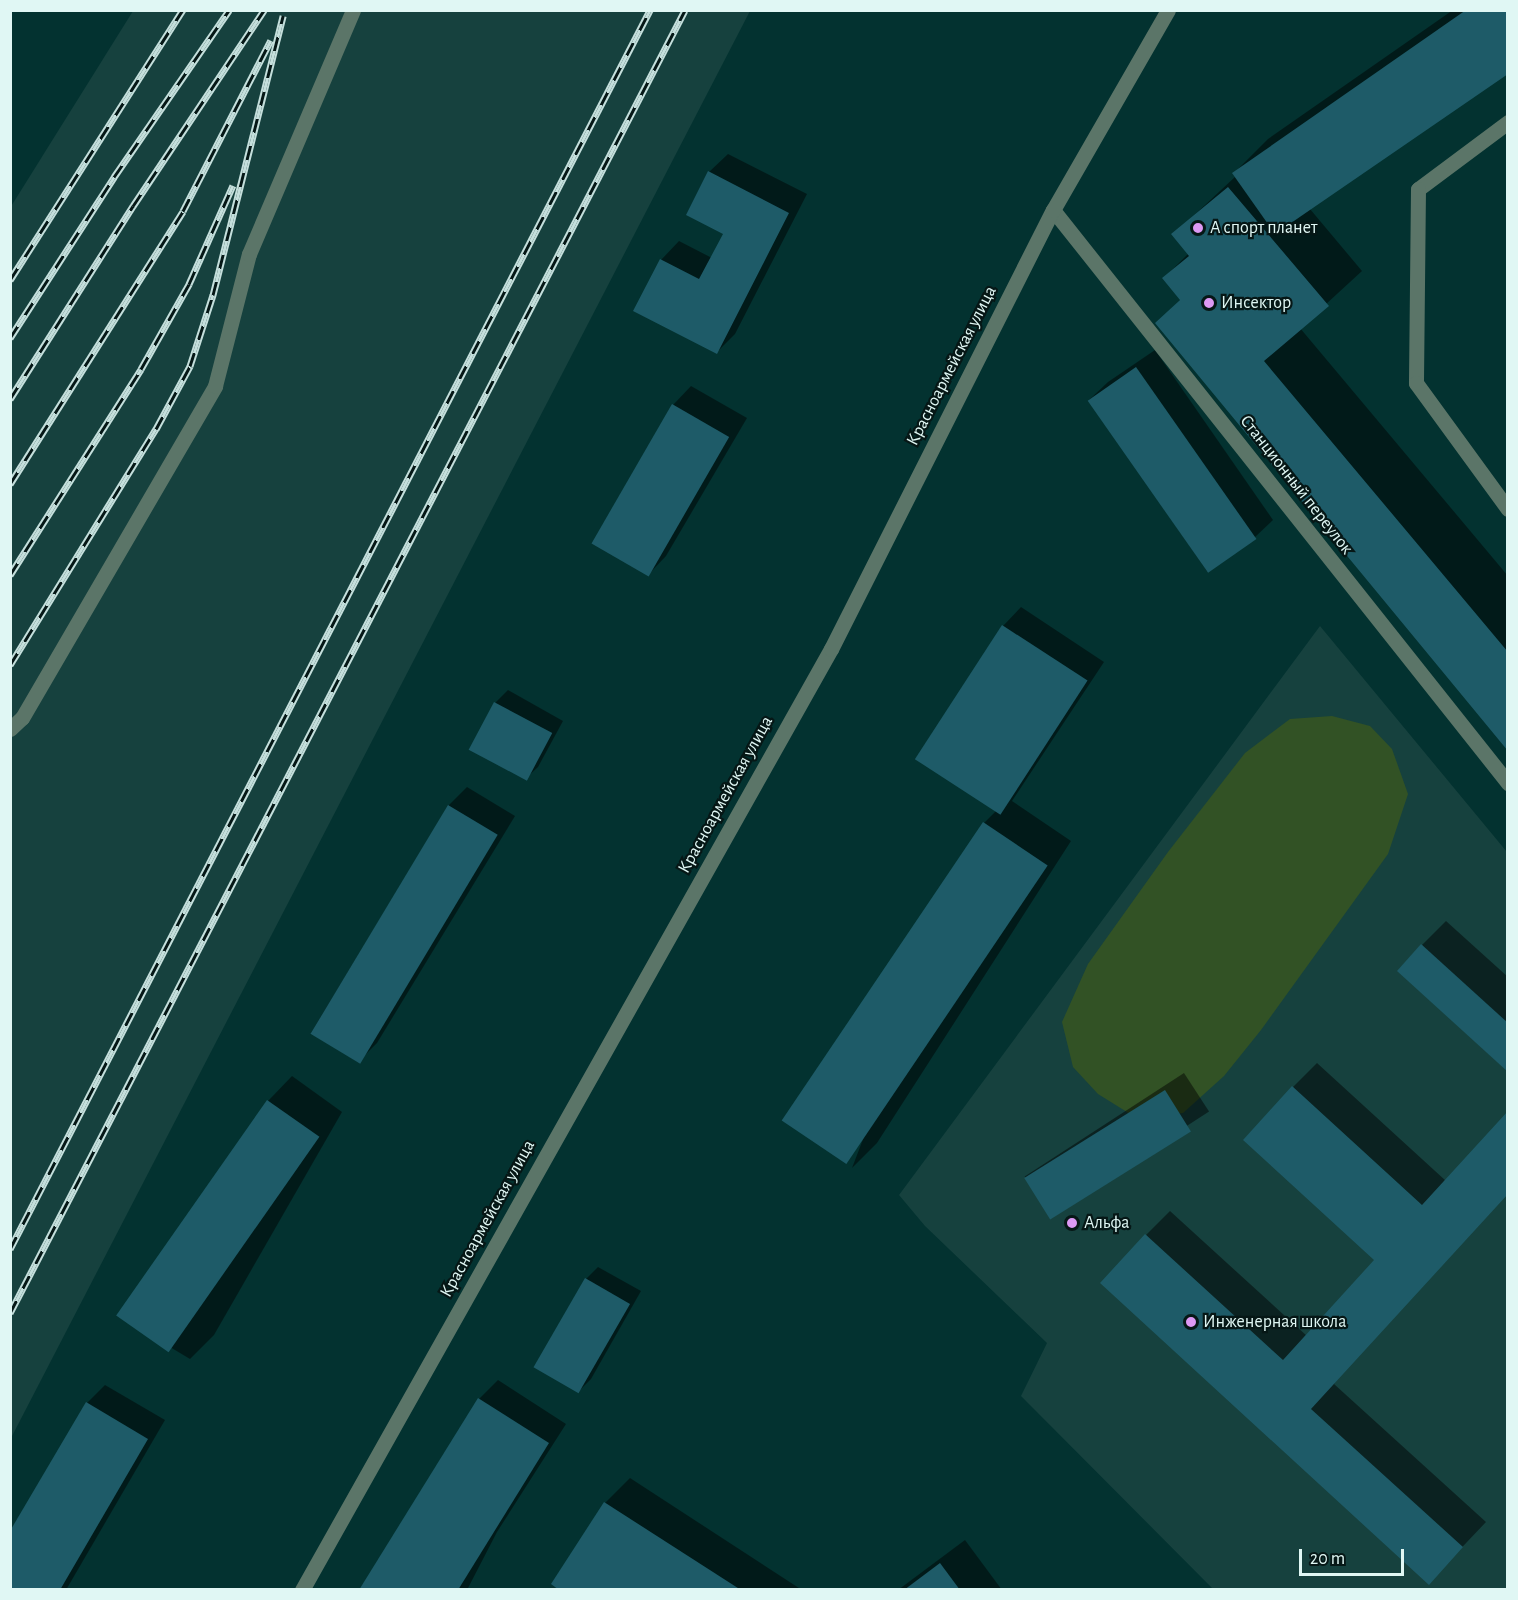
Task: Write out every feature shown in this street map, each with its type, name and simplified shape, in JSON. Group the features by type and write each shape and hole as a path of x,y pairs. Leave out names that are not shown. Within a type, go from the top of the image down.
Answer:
{"street":[{"path":"10,729 22,718 215,386 249,254 353,10"},
{"name":"Красноармейская улица","path":"302,1590 831,649 1053,210 1168,10"},
{"path":"1508,122 1418,189 1416,383 1508,509"},
{"name":"Станционный переулок","path":"1053,210 1508,783"}],"shaded area":[{"path":"133,11 750,11 11,1438 10,208"},
{"path":"1320,626 1507,852 1507,1589 1213,1589 1021,1396 1047,1343 925,1226 899,1195"}],"green space":[{"path":"1332,716 1370,726 1392,749 1408,794 1388,854 1261,1030 1224,1076 1183,1113 1135,1117 1098,1094 1073,1067 1062,1022 1088,964 1168,852 1245,753 1290,719"}],"building":[{"path":"1466,10 1508,10 1508,74 1275,234 1232,173"},
{"path":"708,171 789,213 717,354 633,311 660,259 699,279 723,234 686,215"},
{"path":"1228,187 1329,306 1264,361 1508,652 1508,751 1155,323 1180,300 1162,278 1189,256 1171,234"},
{"path":"1136,367 1256,539 1208,573 1088,401"},
{"path":"672,404 729,437 649,576 592,543"},
{"path":"1002,625 1088,681 1000,815 915,759"},
{"path":"494,702 552,733 527,781 469,750"},
{"path":"448,805 498,835 360,1064 310,1034"},
{"path":"983,822 1048,866 846,1164 782,1120"},
{"path":"1421,944 1508,1023 1508,1072 1397,971"},
{"name":"Инженерная школа","path":"1292,1086 1422,1205 1508,1111 1508,1194 1311,1409 1463,1547 1429,1585 1100,1283 1145,1234 1283,1360 1374,1260 1243,1140"},
{"path":"1165,1090 1191,1132 1050,1220 1024,1178"},
{"path":"267,1100 319,1137 169,1352 116,1315"},
{"path":"585,1278 630,1304 579,1393 534,1367"},
{"path":"478,1398 549,1443 458,1590 359,1590"},
{"path":"86,1402 148,1439 60,1590 10,1590 10,1531"},
{"path":"604,1502 741,1590 559,1590 551,1584"},
{"path":"940,1563 960,1590 904,1590"}],"railway":[{"path":"10,280 183,10"},
{"path":"10,338 114,177 229,10"},
{"path":"10,399 133,206 264,10"},
{"path":"10,1249 650,10"},
{"path":"10,1313 685,10"},
{"path":"10,665 156,429 190,366 213,295 283,16"},
{"path":"10,484 183,211 271,40"},
{"path":"10,575 141,369 189,284 233,185"}],"place":[{"name":"А спорт планет","path":"1198,228"},
{"name":"Инсектор","path":"1209,303"},
{"name":"Альфа","path":"1072,1223"},
{"name":"Инженерная школа","path":"1191,1322"}]}
